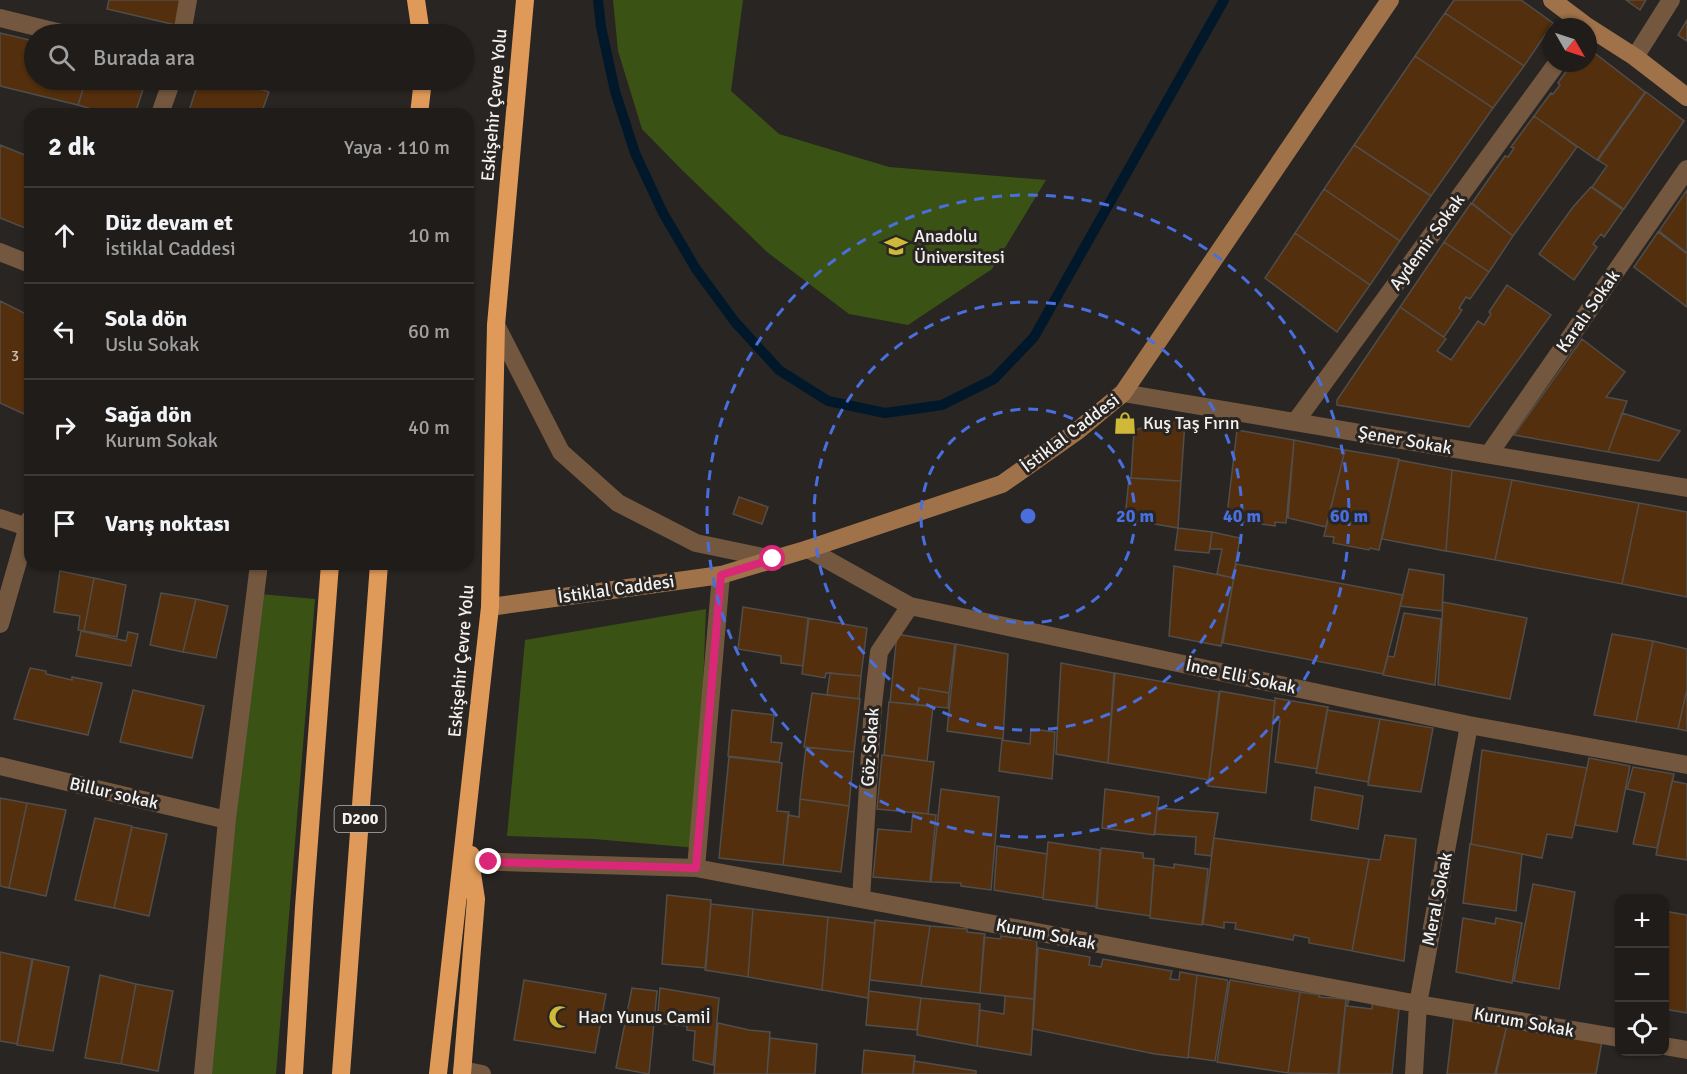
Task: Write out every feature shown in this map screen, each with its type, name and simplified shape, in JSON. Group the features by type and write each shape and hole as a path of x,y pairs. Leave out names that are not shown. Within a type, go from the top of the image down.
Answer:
{"highway":[{"path":"416,0 420,24"},
{"path":"428,24 430,0"},
{"name":"Eskişehir Çevre Yolu","path":"438,1074 490,607 496,325 525,0"},
{"path":"420,108 422,90"},
{"path":"294,1074 330,570"},
{"name":"D200","path":"341,1074 380,570"},
{"path":"462,1072 476,899 470,861 490,607"}],"main road":[{"name":"İstiklal Caddesi","path":"490,607 721,575 808,549 1002,484 1076,432 1124,393 1390,0"},
{"path":"1552,0 1574,18"},
{"path":"1597,34 1635,57 1687,98"}],"street":[{"path":"184,24 188,0"},
{"path":"1635,57 1671,0"},
{"path":"0,18 24,24"},
{"name":"Aydemir Sokak","path":"1296,421 1550,72"},
{"path":"162,108 168,90"},
{"name":"Karalı Sokak","path":"1490,454 1687,169"},
{"path":"0,252 24,262"},
{"path":"496,325 561,452 618,503 696,543 773,559"},
{"name":"Şener Sokak","path":"1124,393 1687,488"},
{"path":"0,518 24,524"},
{"path":"0,624 24,542"},
{"name":"İnce Elli Sokak","path":"808,549 910,606 1469,725 1687,765"},
{"path":"202,1074 227,820 258,570"},
{"path":"696,868 721,575"},
{"name":"Göz Sokak","path":"861,899 873,705 879,652 910,606"},
{"name":"Meral Sokak","path":"1414,1074 1418,1004 1469,725"},
{"name":"Billur sokak","path":"0,766 227,820"},
{"name":"Kurum Sokak","path":"470,861 696,868 1418,1004 1615,1037"},
{"path":"1669,1047 1687,1050"},
{"path":"462,1072 483,1074"}],"green space":[{"path":"613,0 743,0 731,91 779,134 889,167 1046,180 992,269 908,325 849,314 767,252 642,129 618,51"},
{"path":"260,594 315,599 276,1074 209,1074"},
{"path":"706,609 697,848 594,839 507,836 525,640"}],"building":[{"path":"109,0 180,0 176,24 107,9"},
{"path":"1454,0 1521,0 1546,18 1543,18 1543,38 1524,66 1445,13"},
{"path":"1626,0 1646,0 1640,10"},
{"path":"1445,13 1524,66 1493,108 1415,56"},
{"path":"1687,20 1687,41 1678,35"},
{"path":"0,33 24,39 24,90 83,90 78,105 0,86"},
{"path":"1597,55 1645,92 1597,160 1534,116 1560,85 1558,83 1566,72 1597,72"},
{"path":"1415,56 1493,108 1431,196 1354,145"},
{"path":"83,90 143,90 137,108 88,108 78,105"},
{"path":"196,90 263,90 269,92 263,108 190,108"},
{"path":"1646,92 1684,121 1624,209 1592,187 1607,166 1598,160"},
{"path":"1534,116 1577,147 1513,236 1472,203 1505,156 1508,157 1514,148 1511,147"},
{"path":"0,145 24,155 24,228 0,218"},
{"path":"1354,145 1431,196 1400,241 1324,189"},
{"path":"1591,187 1623,210 1604,237 1601,234 1593,244 1597,247 1574,280 1539,254 1573,207"},
{"path":"1324,189 1400,241 1370,285 1295,233"},
{"path":"1687,190 1687,253 1659,231"},
{"path":"1471,203 1513,236 1489,272 1444,242"},
{"path":"1658,232 1687,254 1687,307 1634,267"},
{"path":"1295,233 1370,285 1337,332 1265,278"},
{"path":"1444,242 1489,272 1470,299 1466,297 1459,308 1462,310 1444,337 1400,307"},
{"path":"1507,285 1551,315 1469,427 1337,405 1337,400 1400,307 1446,339 1437,351 1451,360 1478,321 1484,325 1491,314 1489,312"},
{"path":"0,301 24,313 24,414 0,403"},
{"path":"1582,339 1625,372 1606,397 1627,401 1608,452 1514,435"},
{"path":"1622,413 1680,431 1659,461 1608,452"},
{"path":"1165,418 1185,421 1181,481 1131,478 1134,431"},
{"path":"1237,430 1294,440 1286,523 1275,522 1275,526 1239,521 1239,517 1227,515"},
{"path":"1294,440 1345,450 1326,527 1288,518"},
{"path":"1345,450 1399,459 1379,550 1333,543 1334,537 1324,536"},
{"path":"1399,460 1452,470 1446,551 1382,539"},
{"path":"1452,470 1512,480 1495,560 1446,551"},
{"path":"1129,478 1181,481 1178,528 1125,519"},
{"path":"1512,480 1639,503 1622,584 1495,560"},
{"path":"739,497 768,507 762,524 733,514"},
{"path":"1639,503 1687,512 1687,597 1622,584"},
{"path":"1178,528 1212,532 1209,553 1175,550"},
{"path":"1212,532 1240,538 1233,578 1217,574 1222,549 1210,549"},
{"path":"1236,564 1403,595 1383,674 1223,643"},
{"path":"1174,566 1234,578 1221,646 1169,636"},
{"path":"1409,569 1444,575 1442,611 1400,606"},
{"path":"60,571 94,578 84,631 78,630 80,616 54,612"},
{"path":"94,578 126,585 117,637 84,631"},
{"path":"161,593 196,599 183,652 150,645"},
{"path":"196,599 228,606 216,658 183,652"},
{"path":"1443,602 1527,618 1510,699 1438,685"},
{"path":"743,607 809,618 803,666 781,663 781,656 738,649"},
{"path":"1404,613 1441,619 1435,685 1383,675 1388,656 1394,657"},
{"path":"808,618 867,628 861,676 826,673 825,678 802,674"},
{"path":"81,631 126,641 128,632 138,634 131,666 76,656"},
{"path":"897,634 955,644 949,693 919,688 917,705 890,702"},
{"path":"1612,634 1653,641 1636,722 1594,715"},
{"path":"1653,641 1687,649 1687,689 1678,729 1636,722"},
{"path":"956,644 1008,654 1003,739 947,731"},
{"path":"1061,663 1114,673 1108,763 1056,754"},
{"path":"30,668 72,680 72,677 102,683 88,735 14,719"},
{"path":"830,673 861,676 859,699 827,695"},
{"path":"1115,673 1219,692 1209,780 1108,763"},
{"path":"919,688 949,693 948,708 917,705"},
{"path":"1687,689 1687,731 1678,729"},
{"path":"133,690 204,706 192,758 120,742"},
{"path":"1220,691 1275,701 1266,793 1208,786"},
{"path":"812,693 860,699 854,752 804,747"},
{"path":"1275,698 1328,707 1317,769 1275,762 1280,720 1273,720"},
{"path":"889,702 933,706 927,761 884,755"},
{"path":"732,710 774,715 771,742 782,743 779,762 728,756"},
{"path":"1327,710 1380,719 1368,782 1316,773"},
{"path":"1380,719 1433,728 1421,792 1368,785"},
{"path":"1031,729 1055,732 1052,779 999,771 1002,740 1030,744"},
{"path":"806,747 854,752 849,806 800,799"},
{"path":"1482,750 1587,768 1572,838 1547,834 1542,858 1471,844"},
{"path":"882,755 934,762 928,814 877,809"},
{"path":"729,757 782,763 777,811 789,812 783,865 719,858"},
{"path":"1589,758 1630,766 1617,832 1575,825"},
{"path":"1633,767 1674,774 1657,848 1633,844 1645,793 1627,789"},
{"path":"1672,781 1687,784 1687,860 1656,855"},
{"path":"1315,787 1363,796 1358,829 1311,820"},
{"path":"941,789 999,797 991,890 961,886 961,883 931,882"},
{"path":"1105,789 1159,797 1154,835 1102,828"},
{"path":"0,798 27,803 9,888 0,886"},
{"path":"800,799 849,806 841,872 783,865 788,815 799,817"},
{"path":"27,803 66,810 46,896 9,888"},
{"path":"1157,808 1218,813 1211,856 1195,854 1196,837 1155,834"},
{"path":"913,812 936,815 930,882 873,877 878,829 911,832"},
{"path":"95,818 132,826 114,908 75,900"},
{"path":"132,827 167,834 149,916 114,908"},
{"path":"1385,835 1416,839 1404,961 1352,951 1369,859 1380,860"},
{"path":"1214,838 1369,859 1352,951 1309,943 1309,938 1294,935 1293,940 1235,929 1236,923 1224,922 1224,928 1203,924"},
{"path":"1048,842 1100,850 1097,907 1043,899"},
{"path":"1470,844 1522,854 1516,911 1463,903"},
{"path":"997,846 1047,854 1043,898 994,890"},
{"path":"1101,848 1143,853 1143,858 1154,859 1150,916 1096,908"},
{"path":"1174,864 1208,869 1202,925 1150,918 1154,865 1174,868"},
{"path":"1533,884 1575,892 1559,989 1514,981"},
{"path":"667,895 711,900 706,968 662,964"},
{"path":"711,904 753,909 748,977 705,970"},
{"path":"753,909 828,917 822,990 748,977"},
{"path":"1669,912 1687,915 1687,1013 1669,1010"},
{"path":"828,917 875,923 868,998 822,990"},
{"path":"1463,918 1495,924 1496,918 1522,923 1512,983 1456,972"},
{"path":"875,920 930,926 921,986 870,980"},
{"path":"930,926 967,929 967,932 985,934 980,993 921,986"},
{"path":"1001,936 1037,941 1034,999 980,993 984,937 1000,939"},
{"path":"1038,948 1090,957 1089,965 1101,967 1103,959 1172,971 1170,979 1179,980 1180,972 1197,975 1188,1058 1155,1054 1033,1029"},
{"path":"0,952 32,959 17,1044 0,1041"},
{"path":"33,959 69,967 53,1051 17,1045"},
{"path":"100,975 136,984 121,1064 85,1058"},
{"path":"1197,975 1228,982 1215,1061 1188,1057"},
{"name":"Hacı Yunus Camiİ","path":"524,980 606,994 595,1053 514,1040"},
{"path":"1230,980 1300,992 1288,1073 1217,1062"},
{"path":"136,984 173,991 158,1071 121,1064"},
{"path":"632,988 657,991 649,1074 616,1068"},
{"path":"660,988 719,998 713,1065 693,1060 695,1031 687,1030 687,1026 657,1023"},
{"path":"869,991 921,998 917,1030 866,1025"},
{"path":"1300,992 1320,995 1319,997 1346,999 1338,1074 1288,1073"},
{"path":"1005,996 1034,999 1031,1055 977,1046 980,1010 1004,1014"},
{"path":"921,998 980,1004 977,1046 917,1035"},
{"path":"1346,1000 1349,1000 1347,1006 1372,1009 1372,1004 1399,1009 1392,1074 1339,1074"},
{"path":"1454,1015 1507,1025 1495,1074 1447,1074"},
{"path":"718,1023 770,1032 767,1074 714,1074"},
{"path":"1507,1025 1602,1041 1596,1074 1496,1074"},
{"path":"770,1038 817,1044 815,1074 767,1074"},
{"path":"864,1050 915,1056 913,1074 862,1074"},
{"path":"914,1061 976,1071 976,1074 913,1074"}],"waterway":[{"path":"598,0 601,27 615,91 635,153 663,213 696,269 735,322 779,370 828,401 885,413 942,405 994,379 1034,337 1224,0"}],"place":[{"name":"Anadolu Üniversitesi","path":"896,246"},
{"name":"Kuş Taş Fırın","path":"1125,423"},
{"name":"Hacı Yunus Camiİ","path":"560,1017"}],"route":[{"path":"489,862 696,868 721,575 773,559"}]}
